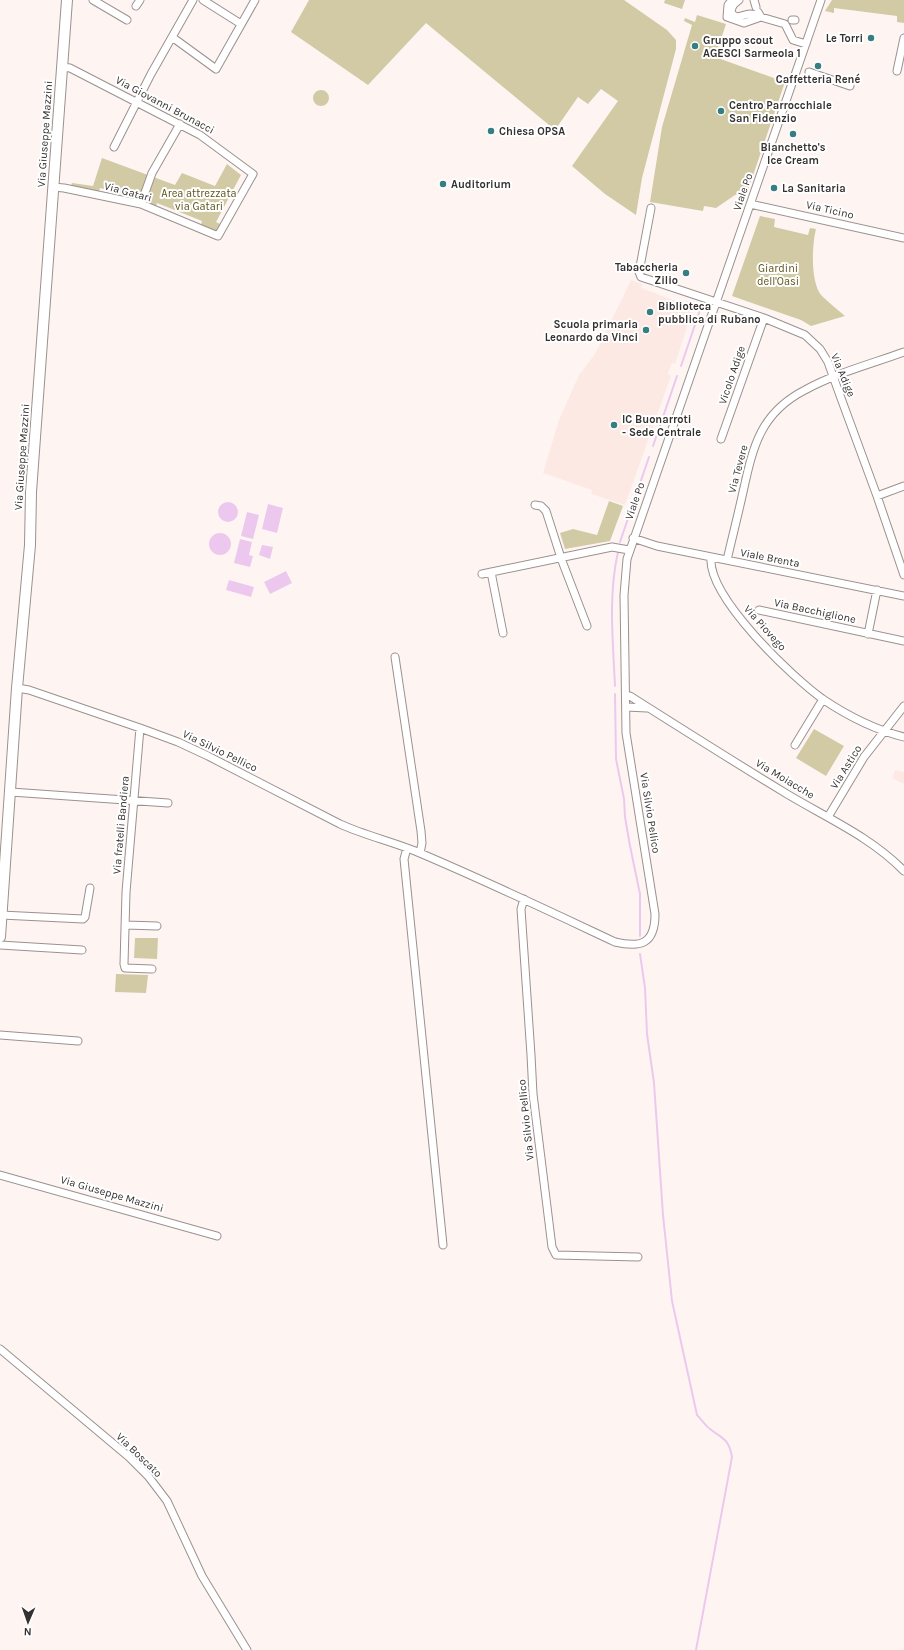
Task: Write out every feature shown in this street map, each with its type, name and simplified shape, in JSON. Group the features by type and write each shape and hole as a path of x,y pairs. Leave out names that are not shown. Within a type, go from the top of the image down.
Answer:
{"main road":[{"name":"Via Giuseppe Mazzini","path":"0,937 17,688 29,559 31,498 67,0"}],"street":[{"path":"93,0 127,20"},
{"path":"114,147 137,101 193,0"},
{"path":"203,0 241,24"},
{"path":"172,37 216,69 255,0"},
{"path":"732,0 728,5 727,17 744,23 757,9"},
{"path":"739,0 732,5 731,12 736,17 740,18 757,9"},
{"name":"Viale Po","path":"626,696 624,595 625,569 629,550 821,0"},
{"path":"757,9 790,22 793,40 806,44"},
{"path":"897,72 904,38"},
{"name":"Via Giovanni Brunacci","path":"62,67 70,68 137,101 200,135 253,174"},
{"path":"809,72 850,86"},
{"path":"142,202 152,173 180,124"},
{"name":"Via Gatari","path":"54,187 142,202 218,236 253,174"},
{"name":"Via Ticino","path":"750,204 904,238"},
{"path":"651,208 639,272 641,277 716,301"},
{"name":"Via Adige","path":"716,301 764,318 808,337 820,349 828,362 904,575"},
{"name":"Vicolo Adige","path":"721,439 764,318"},
{"name":"Via Tevere","path":"727,560 751,456 759,434 781,405 804,390 904,352"},
{"path":"877,496 904,486"},
{"path":"535,505 541,506 546,510 561,557 587,626"},
{"name":"Viale Brenta","path":"633,538 657,546 904,595"},
{"path":"482,574 612,547 629,550"},
{"name":"Via Piovego","path":"711,557 710,562 716,581 726,600 768,650 804,684 823,699 858,719 884,731 904,737"},
{"path":"491,572 503,633"},
{"name":"Via Bacchiglione","path":"868,634 877,590"},
{"name":"Via Bacchiglione","path":"759,610 904,641"},
{"path":"395,656 422,843 420,853"},
{"name":"Via Silvio Pellico","path":"17,688 25,689 172,740 208,756 355,831 420,853 524,899 615,942 628,945 639,944 652,936 655,926 655,914 626,733 626,696"},
{"name":"Via Moiacche","path":"626,696 630,696 788,794 873,844 894,860 904,870"},
{"path":"795,745 823,699"},
{"path":"884,731 904,706"},
{"name":"Via Moiacche","path":"626,707 643,707 651,709"},
{"name":"Via fratelli Bandiera","path":"140,728 126,892 124,964 125,968 152,969"},
{"name":"Via Astico","path":"828,817 864,757 884,731"},
{"path":"11,792 168,803"},
{"path":"407,848 404,859 443,1245"},
{"path":"2,915 83,919 85,917 90,888"},
{"name":"Via Silvio Pellico","path":"524,899 521,909 533,1094 552,1247 556,1255 638,1257"},
{"path":"126,925 157,926"},
{"path":"0,945 82,950"},
{"path":"0,1035 78,1041"},
{"name":"Via Giuseppe Mazzini","path":"0,1176 217,1236"},
{"name":"Via Boscato","path":"0,1349 129,1457 148,1476 167,1501 202,1576 247,1650"}],"shaded area":[{"path":"631,280 642,284 641,288 676,301 675,304 680,306 685,307 687,301 695,303 675,364 672,363 671,365 668,374 671,376 625,505 591,494 592,490 543,473 559,420 579,375 595,354"},
{"path":"224,502 232,502 238,508 238,516 232,522 224,522 218,516 218,508"},
{"path":"268,504 283,508 277,533 262,529"},
{"path":"247,512 259,515 253,539 241,536"},
{"path":"220,533 228,536 231,544 228,552 220,555 212,552 209,544 212,536"},
{"path":"240,539 252,542 249,555 253,556 250,567 234,563"},
{"path":"262,545 273,547 270,559 259,555"},
{"path":"286,571 292,583 270,594 264,582"},
{"path":"229,580 254,587 251,597 226,590"},
{"path":"895,770 904,772 904,784 892,778"}],"green space":[{"path":"309,0 624,0 667,30 676,40 676,49 642,178 636,215 605,194 572,166 618,101 601,89 588,104 578,97 555,130 426,23 368,85 291,32"},
{"path":"665,0 685,0 682,9 664,3"},
{"path":"832,0 904,0 904,23 897,22 897,16 834,8 834,13 825,11"},
{"name":"Centro Parrocchiale San Fidenzio","path":"697,15 726,24 715,57 785,82 747,193 735,195 716,208 704,206 703,211 650,202 662,127 692,25 684,21 685,18 695,22"},
{"path":"318,90 324,90 329,95 327,104 324,106 318,106 313,101 313,95"},
{"name":"Area attrezzata via Gatari","path":"102,158 175,185 182,173 215,186 227,164 241,175 216,222 220,224 216,232 201,225 202,221 157,203 156,207 121,197 122,193 100,188 99,192 71,186 72,183 93,186"},
{"name":"Giardini dell'Oasi","path":"760,216 775,219 774,227 808,235 810,228 816,229 813,254 815,282 822,296 845,316 811,326 801,320 732,296"},
{"path":"609,501 623,506 610,541 565,549 560,533 573,529 597,535"},
{"path":"814,729 844,746 826,776 796,758"},
{"path":"135,938 158,938 157,959 134,958"},
{"path":"116,974 148,975 146,993 115,992"}],"waterway":[{"path":"681,366 701,307"},
{"path":"653,446 677,376"},
{"path":"620,542 649,457"},
{"path":"615,686 612,602 618,552"},
{"path":"615,694 616,759 624,799 625,817 630,846 640,894 640,936"},
{"path":"640,954 645,988 647,1034 654,1083 663,1215 672,1301 697,1415 708,1427 727,1443 732,1457 696,1650"}],"place":[{"name":"Le Torri","path":"871,38"},
{"name":"Gruppo scout AGESCI Sarmeola 1","path":"695,46"},
{"name":"Caffetteria René","path":"818,66"},
{"name":"Centro Parrocchiale San Fidenzio","path":"721,111"},
{"name":"Chiesa OPSA","path":"491,131"},
{"name":"Bianchetto's Ice Cream","path":"793,134"},
{"name":"Auditorium","path":"443,184"},
{"name":"La Sanitaria","path":"774,188"},
{"name":"Tabaccheria Zilio","path":"686,273"},
{"name":"Biblioteca pubblica di Rubano","path":"650,312"},
{"name":"Scuola primaria Leonardo da Vinci","path":"646,330"},
{"name":"IC Buonarroti - Sede Centrale","path":"614,425"}]}
